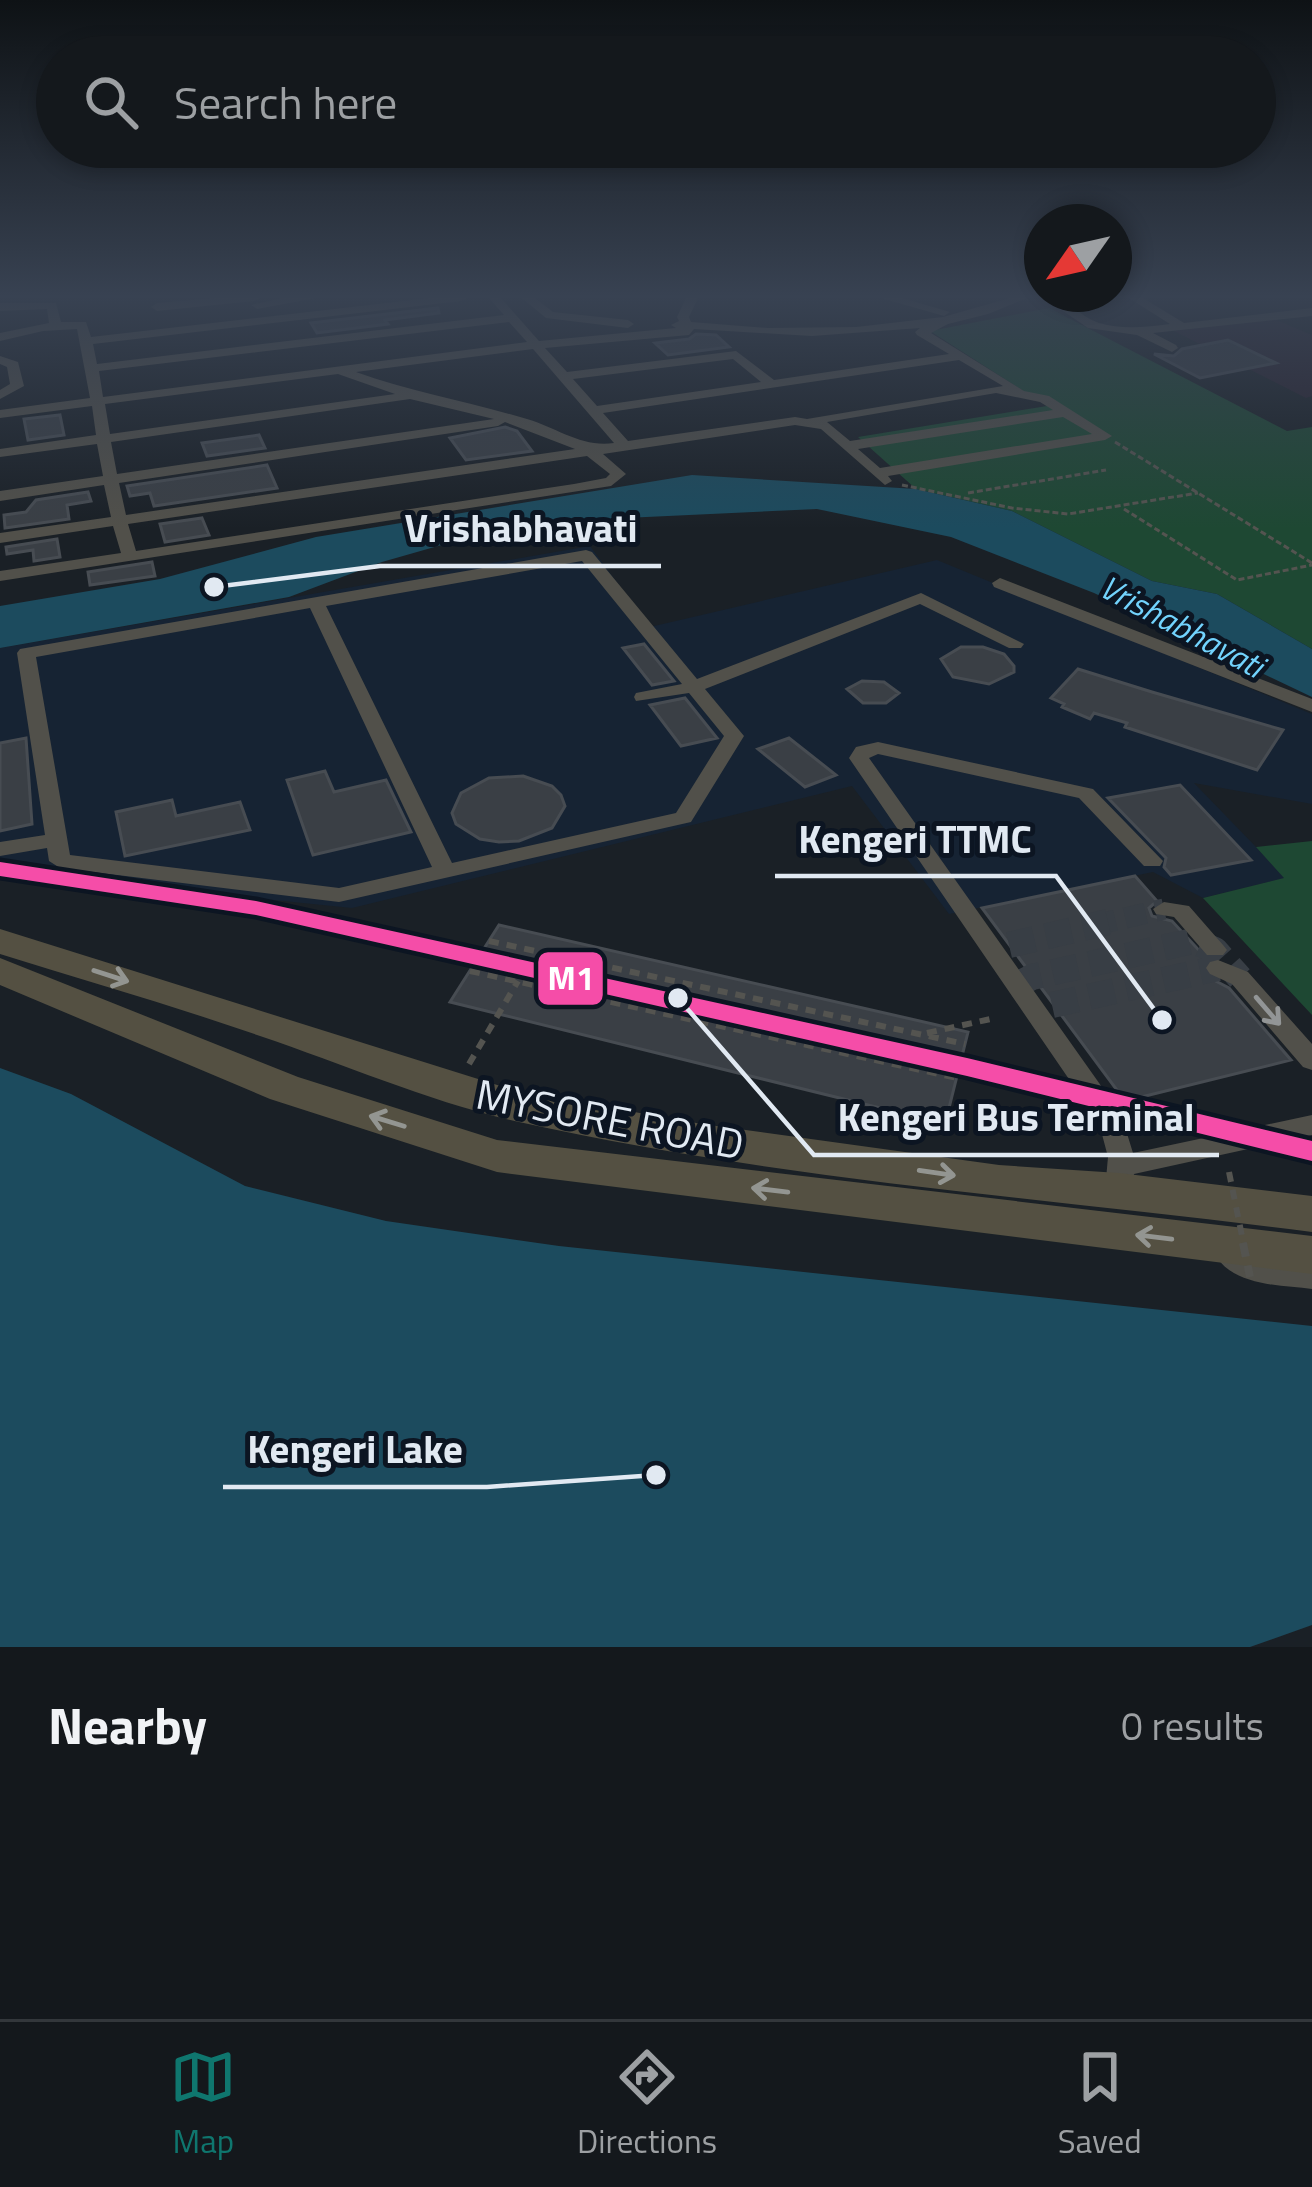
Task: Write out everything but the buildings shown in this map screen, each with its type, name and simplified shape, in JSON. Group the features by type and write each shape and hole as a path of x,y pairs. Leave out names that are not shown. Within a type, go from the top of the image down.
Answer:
{"highway":[{"name":"MYSORE ROAD","path":"0,940 517,1106 702,1140 999,1182 1119,1179 1312,1214"},
{"path":"0,971 284,1088 497,1156 1312,1255"}],"street":[{"path":"93,375 117,518 130,556"},
{"path":"0,414 301,375"},
{"path":"0,576 611,482 619,474 596,452 514,420 412,396 353,375"},
{"path":"561,376 570,375"},
{"path":"759,375 771,385"},
{"path":"592,411 837,375"},
{"path":"993,375 1105,436"},
{"path":"561,376 626,448"},
{"path":"0,538 812,421 996,389 1024,393"},
{"path":"0,453 412,396"},
{"path":"848,446 1066,412"},
{"path":"0,496 514,420"},
{"path":"812,421 825,426 881,477 1105,436"},
{"path":"586,555 734,736 684,818 339,895 60,861 26,653 316,602 586,555"},
{"path":"1000,583 1312,706"},
{"path":"643,697 694,687 921,598 1015,644"},
{"path":"316,602 445,871"},
{"path":"1152,861 1086,793 878,748 862,751 859,758 1045,1010 1112,1121 1120,1157 1119,1179 1312,1125"},
{"path":"0,849 53,840"},
{"path":"1164,908 1181,911 1216,959 1240,978 1312,1061"},
{"path":"1215,1244 1252,1269 1312,1277"}],"path":[{"path":"1105,436 1312,564"},
{"path":"962,494 1106,470"},
{"path":"881,477 1049,513 1123,508 1198,493"},
{"path":"1123,508 1237,580 1312,564"},
{"path":"488,941 965,1044"},
{"path":"470,970 957,1078"},
{"path":"454,1088 518,981"},
{"path":"922,1034 995,1018"},
{"path":"1228,1172 1250,1277"}],"shaded area":[{"path":"1260,375 1312,375 1312,396 1306,398"},
{"path":"590,546 650,627 937,560 1312,714 1312,804 1194,783 1286,878 1203,898 1153,872 949,914 852,786 352,908 177,890 0,863 0,648"}],"green space":[{"path":"998,375 1178,375 1287,431 1312,427 1312,649 1217,594 1152,581 1012,511 916,489 858,437 1047,406"},
{"path":"1312,841 1312,1015 1203,898 1284,878 1256,847"}],"water":[{"name":"Vrishabhavati","path":"692,475 916,489 1012,511 1152,581 1217,594 1312,649 1312,697 1094,593 951,537 817,509 625,518 487,532 382,562 289,597 0,648 0,606 160,579 316,537"},
{"path":"0,1068 71,1094 245,1186 386,1221 559,1246 1312,1326 1312,1625 1250,1647 0,1647"}],"tunnel":[{"path":"1095,925 1164,909"},
{"path":"1009,945 1108,922"},
{"path":"1017,985 1032,977 1193,941 1215,950 1240,978"},
{"path":"1052,1005 1218,968"}],"transit line":[{"name":"M1","path":"0,869 256,908 967,1067 1312,1151"}],"place":[{"name":"Vrishabhavati","path":"214,587"},
{"name":"Kengeri Bus Terminal","path":"678,998"},
{"name":"Kengeri TTMC","path":"1162,1020"},
{"name":"Kengeri Lake","path":"656,1475"}]}
